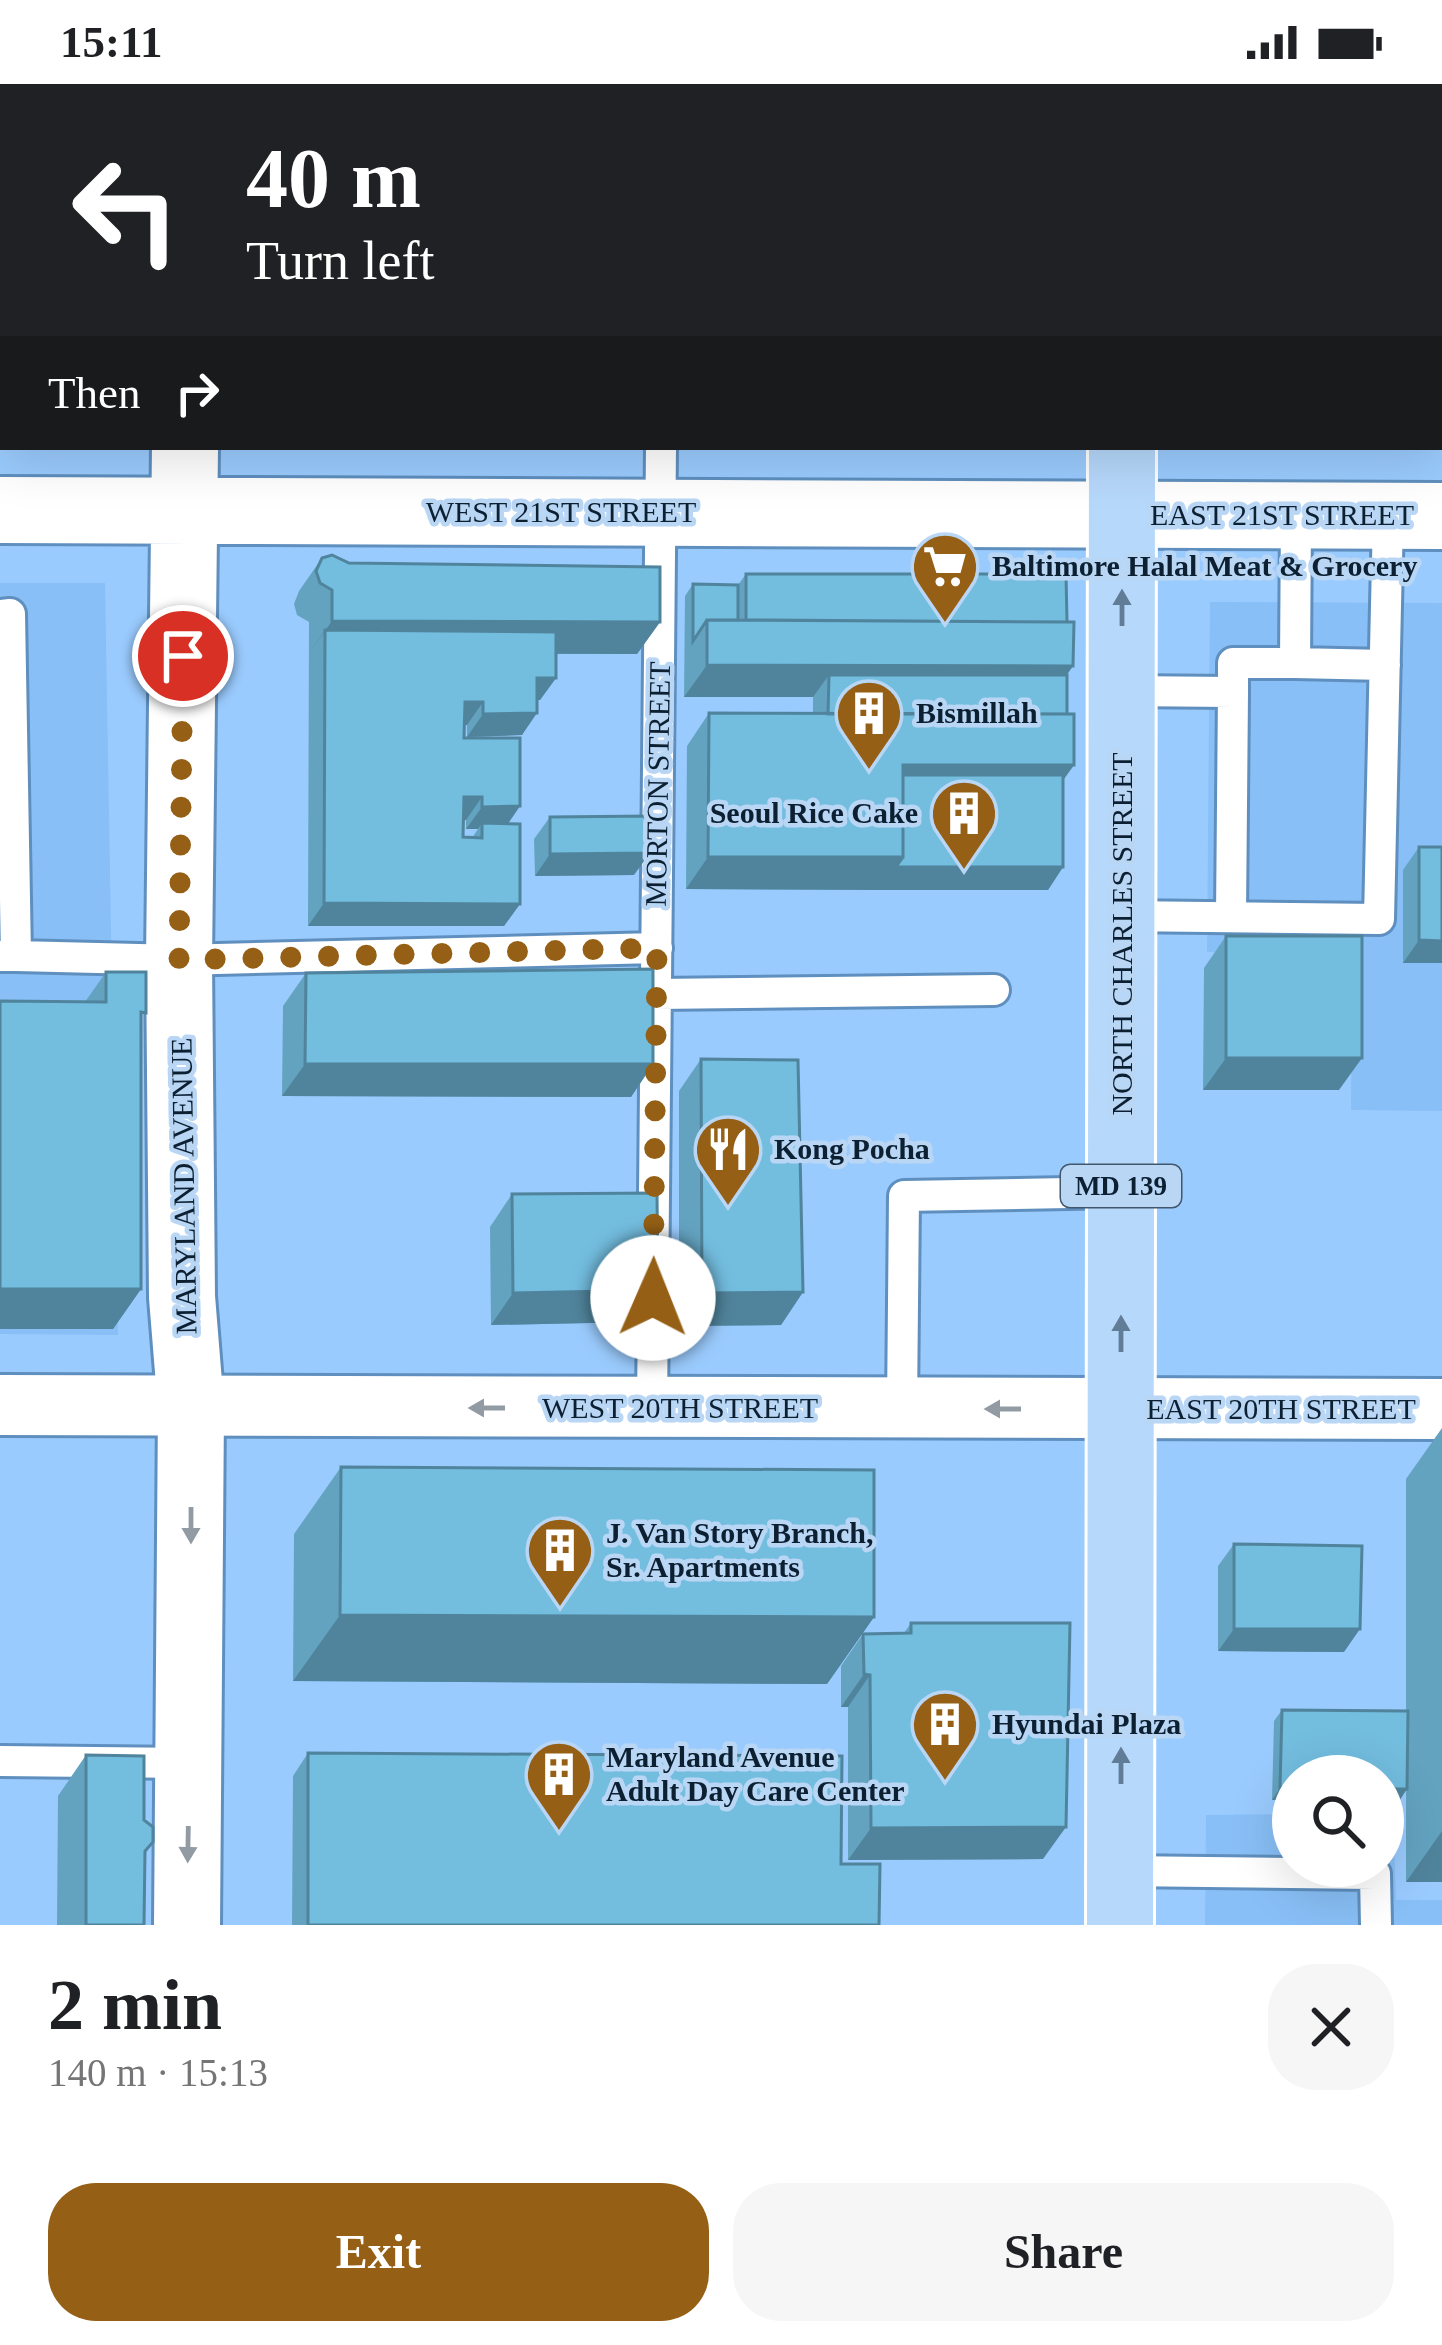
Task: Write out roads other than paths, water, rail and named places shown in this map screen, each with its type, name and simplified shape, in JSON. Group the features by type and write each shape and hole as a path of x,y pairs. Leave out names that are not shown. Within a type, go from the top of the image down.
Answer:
{"main road":[{"name":"MARYLAND AVENUE","path":"185,450 179,960 182,1297 216,1408 189,1763 187,1925"},
{"name":"NORTH CHARLES STREET","path":"1120,1898 1122,450"},
{"name":"WEST 21ST STREET","path":"0,510 1122,515"},
{"name":"EAST 21ST STREET","path":"1122,515 1415,516"}],"street":[{"name":"WEST 20TH STREET","path":"0,1405 1120,1409"},
{"name":"EAST 20TH STREET","path":"1120,1409 1442,1409"}],"lane":[{"name":"MORTON STREET","path":"652,1409 661,450"},
{"path":"1295,663 1296,515"},
{"path":"1121,916 1378,919 1385,665 1415,516"},
{"path":"0,615 10,614 8,956 179,960 657,948"},
{"path":"1231,917 1233,663 1385,665"},
{"path":"1122,691 1233,692"},
{"path":"656,994 994,990"},
{"path":"902,1409 904,1196 1121,1192"},
{"path":"0,1761 189,1763"},
{"path":"1120,1898 1375,1874 1376,1925"}],"place":[{"name":"Baltimore Halal Meat & Grocery","path":"945,625"},
{"name":"Bismillah","path":"869,772"},
{"name":"Seoul Rice Cake","path":"964,872"},
{"name":"Kong Pocha","path":"728,1208"},
{"name":"J. Van Story Branch, Sr. Apartments","path":"560,1609"},
{"name":"Hyundai Plaza","path":"945,1783"},
{"name":"Maryland Avenue Adult Day Care Center","path":"559,1833"}]}
